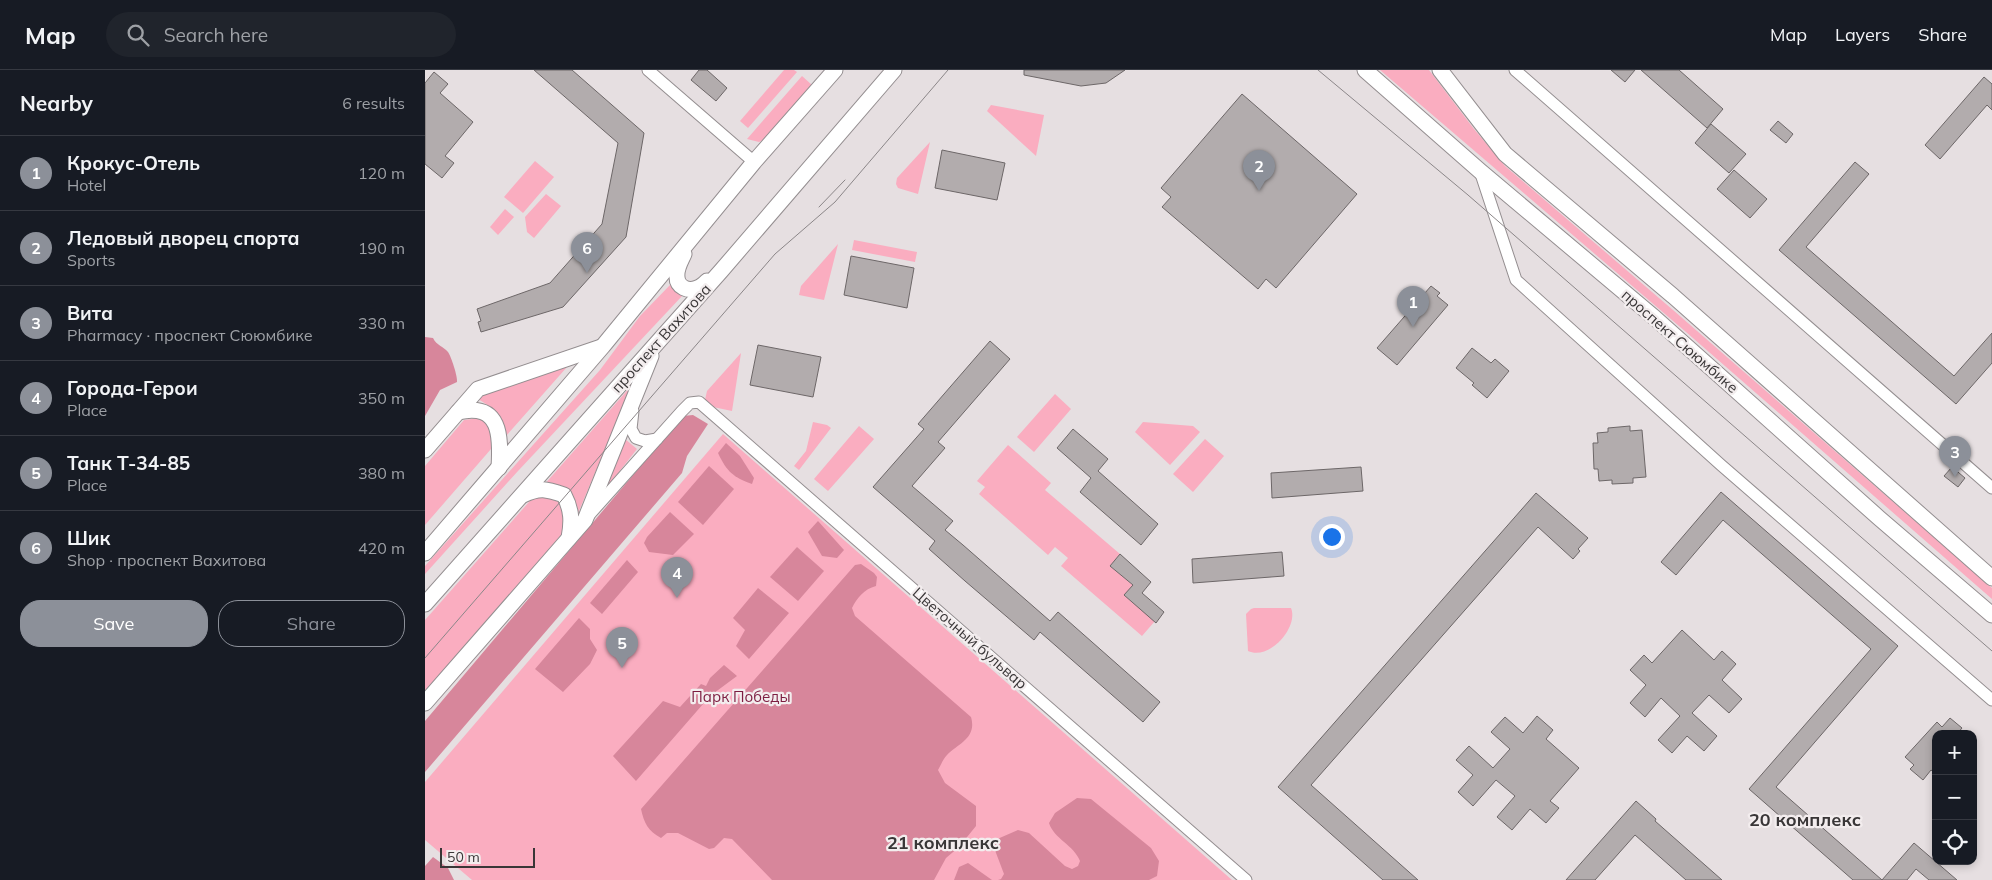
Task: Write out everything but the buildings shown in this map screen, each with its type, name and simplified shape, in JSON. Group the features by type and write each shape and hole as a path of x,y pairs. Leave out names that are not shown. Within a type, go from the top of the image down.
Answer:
{"main road":[{"path":"425,553 603,346 754,162 835,70"},
{"name":"проспект Вахитова","path":"425,604 721,271 894,70"},
{"name":"проспект Сююмбике","path":"1365,70 1480,171 1655,318 1879,518 1992,615"},
{"name":"проспект Сююмбике","path":"1440,70 1505,154 1673,296 1992,578"},
{"path":"691,239 677,268 676,278 680,286 688,290 698,288 721,271"},
{"path":"425,702 585,520 655,345"},
{"path":"425,450 478,389 603,346"},
{"path":"458,412 478,410 493,419 498,428 500,439 499,468"},
{"path":"521,496 537,488 564,494 570,507 572,520 569,538"}],"street":[{"path":"648,70 754,162"},
{"path":"1515,70 1992,488"},
{"path":"1480,171 1516,280 1721,465 1992,700"},
{"path":"633,399 631,429 636,438 645,441 657,438"},
{"name":"Цветочный бульвар","path":"657,438 690,403 699,402 706,407 1246,880"},
{"path":"585,520 657,438"}],"green space":[{"path":"784,70 794,70 797,72 748,128 740,121"},
{"path":"1380,70 1429,70 1505,166 1992,588 1992,599 1686,332"},
{"path":"802,76 812,85 766,139 759,142 747,139"},
{"path":"991,105 1044,115 1036,156 987,111"},
{"path":"930,142 918,194 898,188 896,184 897,178"},
{"path":"535,161 554,177 523,213 504,197"},
{"path":"546,194 561,206 534,238 527,232 525,217"},
{"path":"505,209 514,217 498,235 490,227"},
{"path":"854,240 917,252 915,262 852,250"},
{"path":"838,244 824,300 799,295 801,286"},
{"path":"671,284 675,291 683,295 518,471 425,574 425,566 600,370 640,316"},
{"path":"425,337 433,338 436,343 448,352 457,382 440,390 425,416"},
{"path":"741,353 732,411 713,407 705,400 707,391"},
{"path":"567,367 507,435 503,423 497,414 478,399 485,394"},
{"path":"632,385 576,518 425,691 425,620"},
{"path":"1055,394 1071,409 1034,452 1017,437"},
{"path":"693,415 708,424 687,456 682,473 425,772 425,721 683,416"},
{"path":"479,418 489,423 494,435 491,449 425,525 425,466 464,420"},
{"path":"813,422 827,425 831,428 799,470 794,466 806,451"},
{"path":"1143,422 1193,426 1200,432 1170,465 1135,432"},
{"path":"859,426 874,439 828,491 814,479"},
{"name":"Парк Победы","path":"723,434 1232,880 472,880 425,840 425,782"},
{"path":"625,439 637,449 604,491"},
{"path":"1205,439 1224,456 1193,492 1173,474"},
{"path":"726,443 740,456 754,478 752,484 735,476 724,465 718,453"},
{"path":"1008,445 1051,483 1045,490 1120,554 1110,566 1133,585 1155,621 1142,636 1061,566 1068,558 1055,547 1048,555 979,494 985,487 977,481"},
{"path":"709,466 734,489 703,525 678,502"},
{"path":"670,512 694,534 673,555 649,552 644,543 647,537"},
{"path":"818,521 844,550 837,558 822,556 808,532"},
{"path":"797,547 824,571 798,601 770,577"},
{"path":"627,560 638,572 602,614 590,603"},
{"path":"861,564 877,577 876,586 861,594 856,601 852,608 855,616 971,717 972,724 969,735 947,755 938,770 945,783 976,806 976,826 959,847 946,858 934,880 772,880 732,839 724,838 714,848 709,849 678,833 667,833 661,838 653,832 645,822 641,809 855,565"},
{"path":"758,588 789,613 749,659 736,646 745,630 733,618"},
{"path":"1254,608 1291,608 1292,616 1291,624 1280,640 1273,647 1256,653 1248,651 1246,614"},
{"path":"579,618 590,629 590,639 597,650 590,664 563,692 535,669"},
{"path":"724,665 737,676 710,696 636,781 613,756 663,701 680,707 701,684 706,686 710,678"},
{"path":"1077,798 1091,799 1151,848 1159,861 1157,876 1149,880 998,880 1004,874 993,845 995,840 1018,830 1029,833 1065,866 1072,869 1078,866 1080,861 1077,855 1055,833 1049,823 1055,813"},
{"path":"433,857 448,868 454,880 425,880 425,866"},
{"path":"968,863 992,880 954,880 959,867"}],"tram line":[{"path":"425,658 775,254 835,202 948,70"},
{"path":"1318,70 1468,195 1992,651"},
{"path":"819,207 845,180"}],"place":[{"name":"Ледовый дворец спорта","path":"1259,191"},
{"name":"Шик","path":"587,273"},
{"name":"Крокус-Отель","path":"1413,327"},
{"name":"Вита","path":"1955,477"},
{"name":"Города-Герои","path":"677,598"},
{"name":"Танк Т-34-85","path":"622,668"}],"district":[{"name":"20 комплекс","path":"1805,819"},
{"name":"21 комплекс","path":"943,842"}]}
